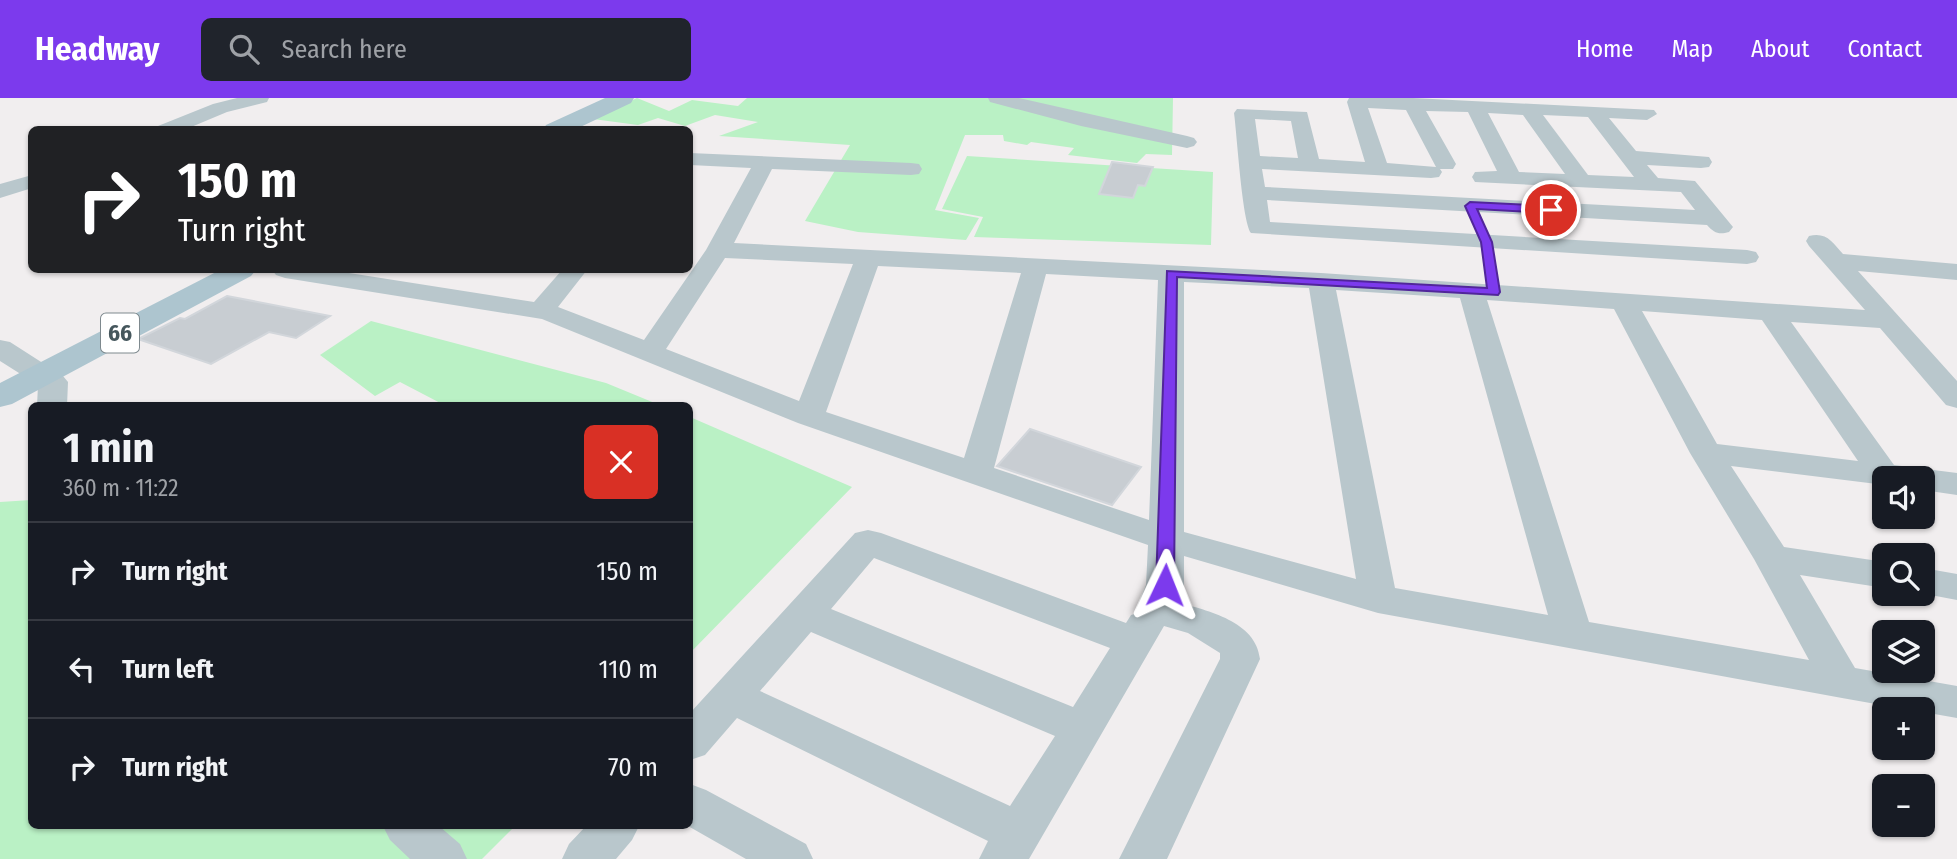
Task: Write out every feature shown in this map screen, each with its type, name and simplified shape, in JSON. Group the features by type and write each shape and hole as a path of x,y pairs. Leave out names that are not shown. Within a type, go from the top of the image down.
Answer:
{"main road":[{"path":"563,126 623,98"},
{"name":"66","path":"0,397 235,273"}],"street":[{"path":"175,126 220,108 260,98"},
{"path":"997,98 1081,120 1187,142"},
{"path":"1378,169 1356,102 1647,114"},
{"path":"1310,165 1300,116 1244,113 1259,228 1486,242 1753,264 1687,186 1511,177 1471,189 1442,180 1413,103"},
{"path":"1475,107 1511,177"},
{"path":"1529,110 1581,181"},
{"path":"1594,112 1652,185"},
{"path":"1630,157 1701,162"},
{"path":"693,159 911,169"},
{"path":"1251,162 1378,169 1438,168"},
{"path":"650,352 718,250 764,163"},
{"path":"0,191 28,182"},
{"path":"1471,189 1486,242 1482,291 1573,634"},
{"path":"1254,193 1471,189 1713,218"},
{"path":"718,250 1321,281 1886,320"},
{"path":"1957,293 1945,272 1826,251 1957,399"},
{"path":"809,416 868,258"},
{"path":"976,472 1035,267"},
{"path":"332,273 426,279 443,296 541,310 809,416 1167,538 1378,599 1957,702"},
{"path":"541,310 572,273"},
{"path":"731,696 1011,846 1145,625 1165,585 1171,273"},
{"path":"1321,281 1378,599"},
{"path":"1622,300 1706,453 1772,558 1842,682"},
{"path":"1770,311 1878,466"},
{"path":"0,348 54,382 52,402"},
{"path":"1706,453 1872,472"},
{"path":"1935,481 1957,484"},
{"path":"693,739 867,542 1145,625 1202,622 1239,646 1240,659 1143,859"},
{"path":"1772,558 1872,573"},
{"path":"1935,584 1957,587"},
{"path":"804,612 1082,729"},
{"path":"693,806 760,852"},
{"path":"409,829 443,859"},
{"path":"586,859 613,829"}],"green space":[{"path":"637,98 669,111 692,100 738,106 747,98 1173,98 1172,155 1146,154 1137,163 1068,155 1074,148 1004,141 1003,135 965,135 935,210 979,218 966,240 858,232 805,221 850,145 719,136 758,122 715,115 685,126 658,118 638,125 593,119"},
{"path":"967,156 1213,172 1211,245 974,237 983,217 942,209"},
{"path":"371,321 606,383 652,402 438,402 400,382 375,396 320,355"},
{"path":"693,418 852,487 693,650"},
{"path":"28,500 28,829 512,829 482,859 0,859 0,502"}],"building":[{"path":"1112,162 1153,167 1145,186 1138,185 1133,198 1099,194"},
{"path":"227,296 330,316 296,338 269,332 211,364 138,339 180,318 185,319"},
{"path":"1030,429 1141,467 1112,505 997,466"}],"route":[{"path":"1165,585 1171,273 1494,292 1486,242 1470,206 1551,210"}]}
